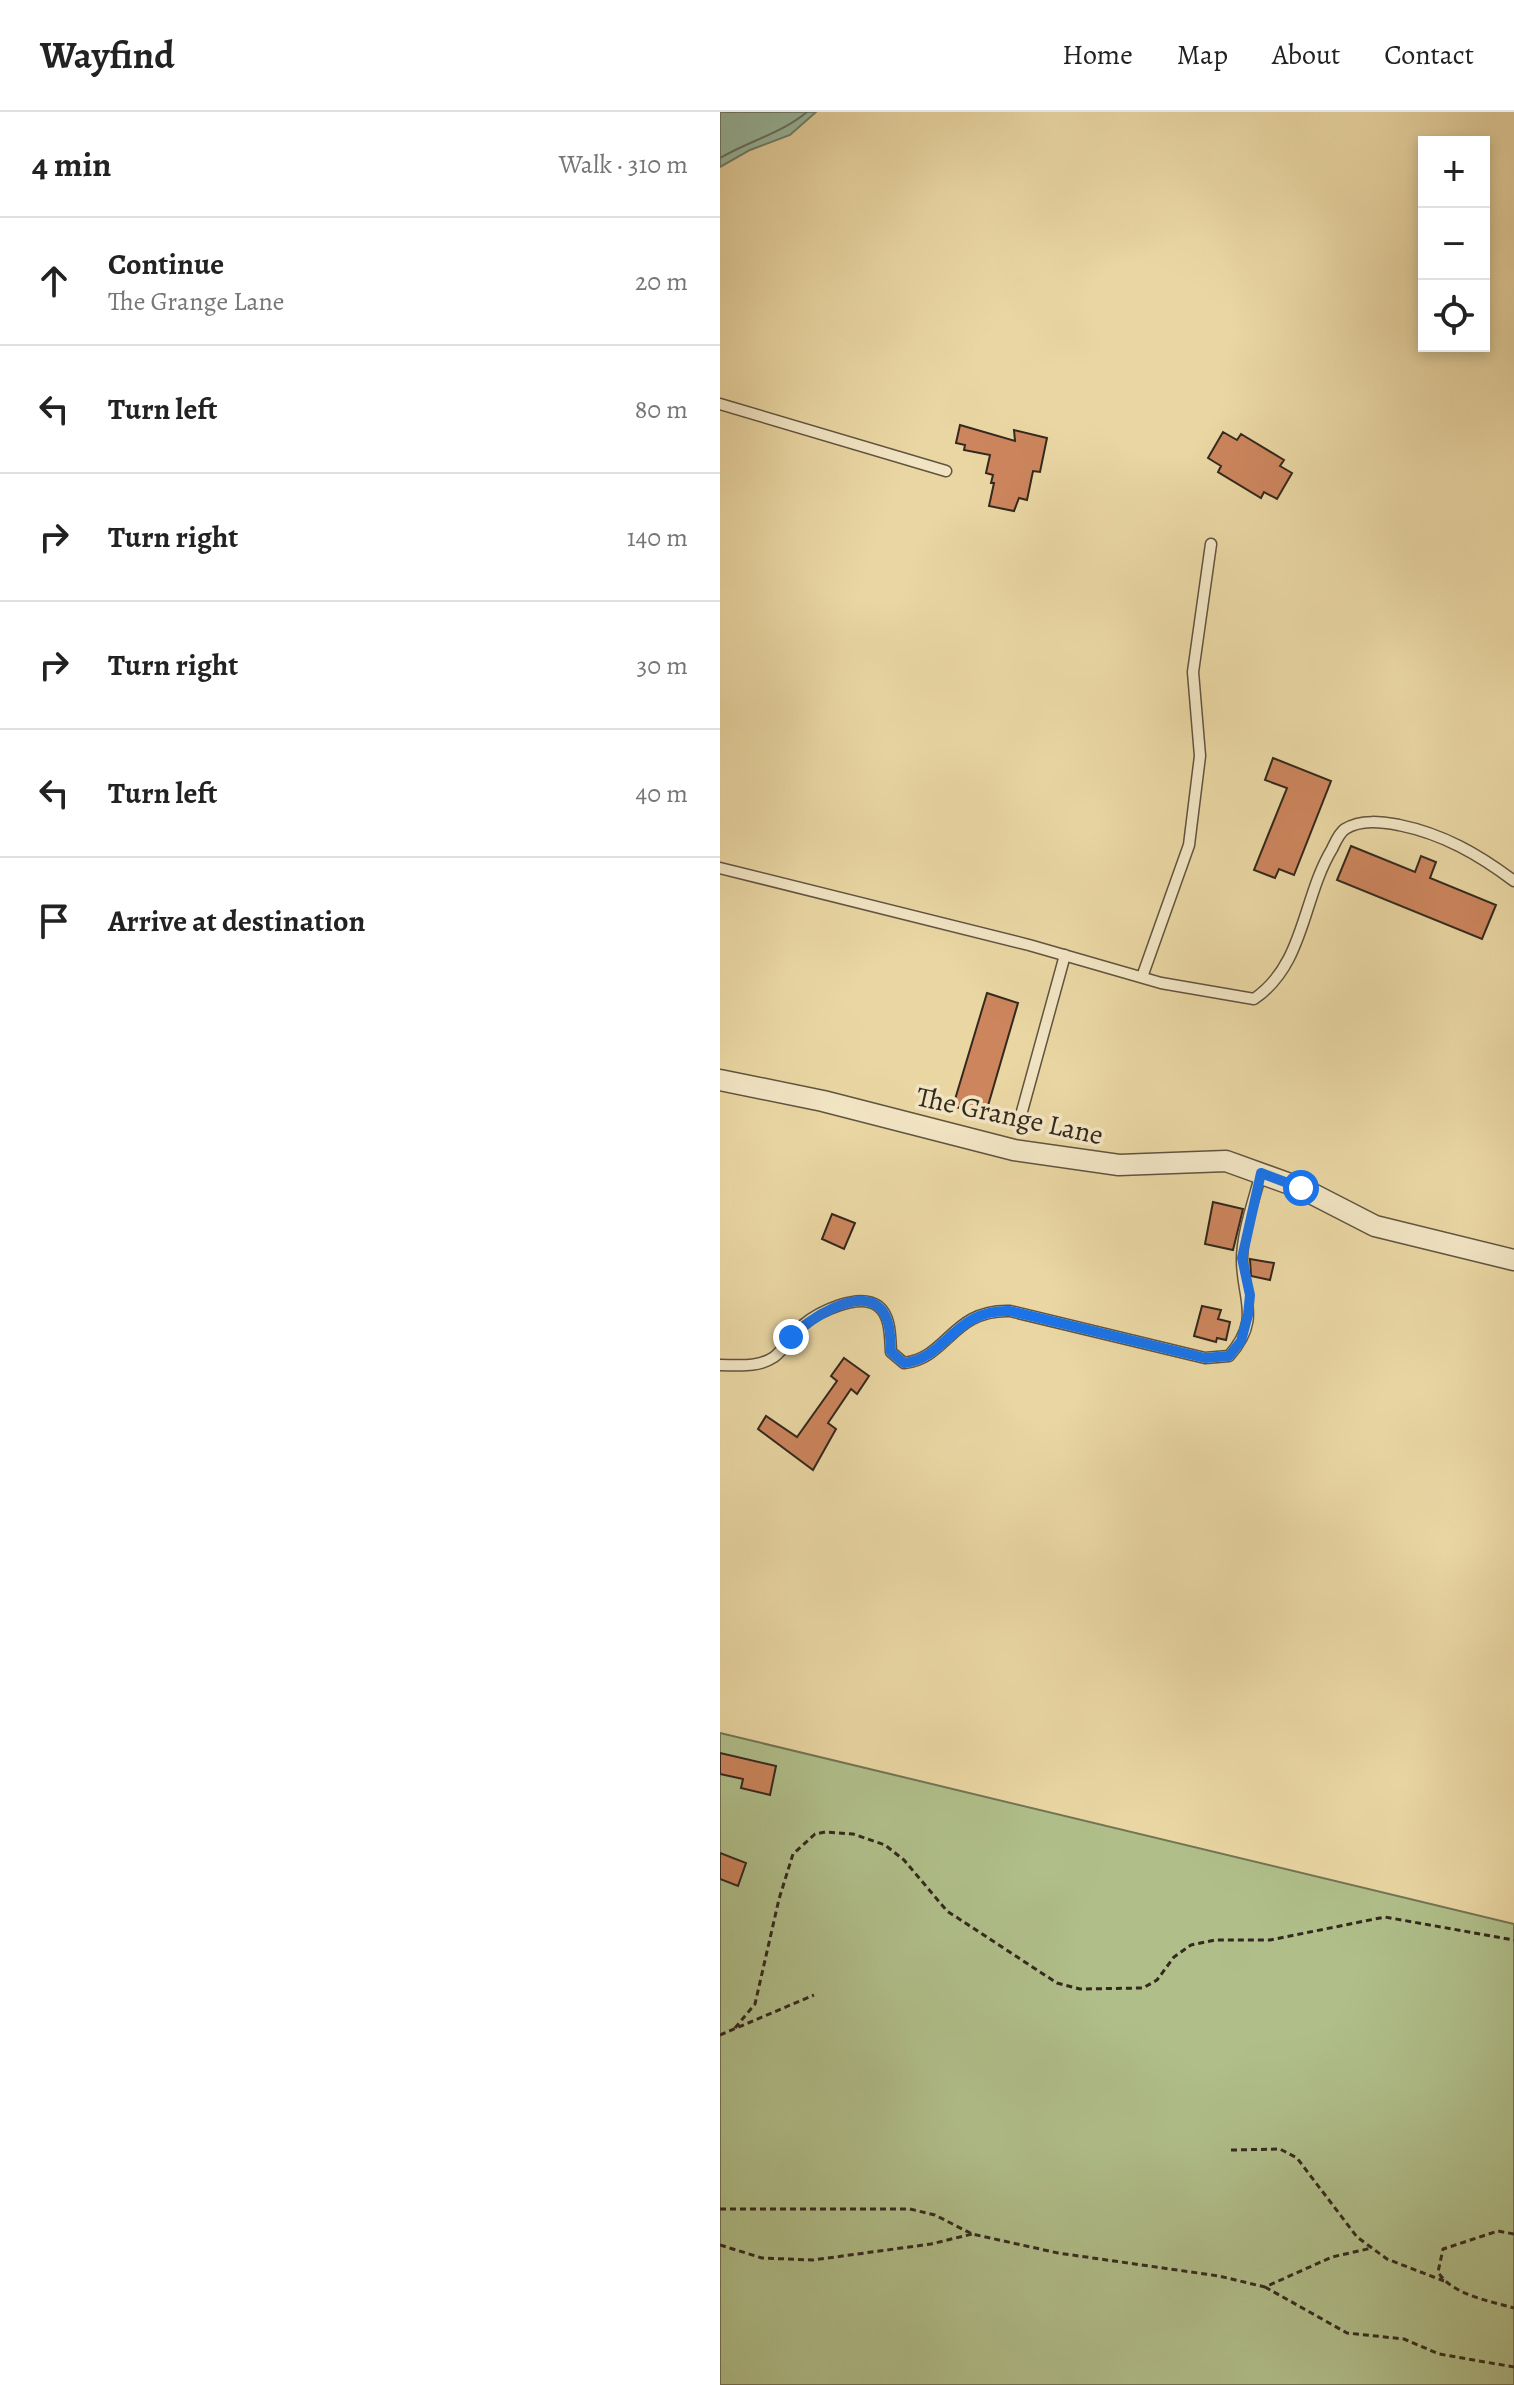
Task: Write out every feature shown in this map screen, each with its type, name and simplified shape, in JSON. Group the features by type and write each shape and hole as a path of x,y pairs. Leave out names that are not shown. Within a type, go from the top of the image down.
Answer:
{"street":[{"name":"The Grange Lane","path":"720,1080 823,1101 1014,1150 1119,1165 1226,1161 1301,1188 1375,1226 1514,1260"}],"lane":[{"path":"720,404 946,471"},
{"path":"1142,977 1189,845 1200,756 1193,672 1211,544"},
{"path":"720,868 1142,977 1218,995 1254,999 1273,986 1289,963 1323,863 1343,830 1361,823 1385,822 1428,831 1489,862 1514,881"},
{"path":"1021,1115 1065,955"},
{"path":"720,1365 759,1365 776,1356 802,1325 827,1310 870,1303 879,1306 888,1319 891,1352 904,1363 925,1356 959,1326 989,1310 1010,1311 1205,1358 1229,1356 1241,1341 1248,1315 1250,1295 1242,1258 1261,1173"}],"path":[{"path":"735,2028 755,2004 779,1899 793,1854 815,1834 825,1832 853,1834 885,1845 904,1860 947,1911 1057,1983 1080,1989 1143,1988 1157,1980 1174,1957 1191,1945 1215,1940 1270,1940 1385,1917 1514,1940"},
{"path":"720,2035 814,1995"},
{"path":"1231,2150 1280,2149 1297,2158 1357,2237 1387,2259 1469,2294 1514,2308"},
{"path":"720,2209 910,2209 935,2215 972,2234 1058,2253 1219,2276 1265,2287 1347,2333 1404,2339 1439,2354 1514,2367"},
{"path":"1444,2281 1438,2272 1443,2249 1498,2231 1514,2234"},
{"path":"720,2245 762,2258 813,2260 931,2244 972,2234"},
{"path":"1265,2287 1332,2257 1372,2248"}],"shaded area":[{"path":"720,1733 1514,1924 1514,2385 720,2385"}],"water":[{"path":"720,112 816,112 790,135 750,150 720,167"}],"building":[{"path":"960,425 1015,441 1014,430 1047,438 1040,472 1033,471 1027,500 1019,498 1014,511 989,506 994,483 991,483 993,475 986,473 990,455 964,450 965,445 956,443"},
{"path":"1223,432 1237,440 1241,434 1284,460 1280,466 1292,473 1277,499 1264,492 1261,498 1218,472 1221,466 1208,458"},
{"path":"1273,758 1331,781 1294,875 1279,869 1275,878 1254,870 1287,788 1265,780"},
{"path":"1351,846 1415,872 1421,856 1436,862 1430,878 1496,905 1482,939 1337,880"},
{"path":"987,993 1018,1003 985,1116 953,1106"},
{"path":"1213,1202 1243,1209 1233,1250 1205,1244"},
{"path":"832,1214 855,1223 844,1249 822,1239"},
{"path":"1250,1259 1274,1263 1270,1280 1251,1276"},
{"path":"1202,1306 1221,1310 1218,1319 1230,1322 1226,1340 1217,1338 1216,1342 1194,1336"},
{"path":"844,1358 869,1376 857,1394 851,1389 828,1423 836,1429 813,1470 758,1429 766,1416 797,1437 837,1381 831,1376"},
{"path":"720,1753 776,1766 770,1795 741,1788 743,1779 720,1774"},
{"path":"720,1853 746,1863 738,1886 720,1879"}],"route":[{"path":"791,1337 802,1325 827,1310 850,1303 870,1303 879,1306 888,1319 891,1352 904,1363 925,1356 959,1326 989,1310 1010,1311 1205,1358 1229,1356 1241,1341 1248,1315 1250,1295 1244,1279 1242,1258 1261,1173 1301,1188"}]}
